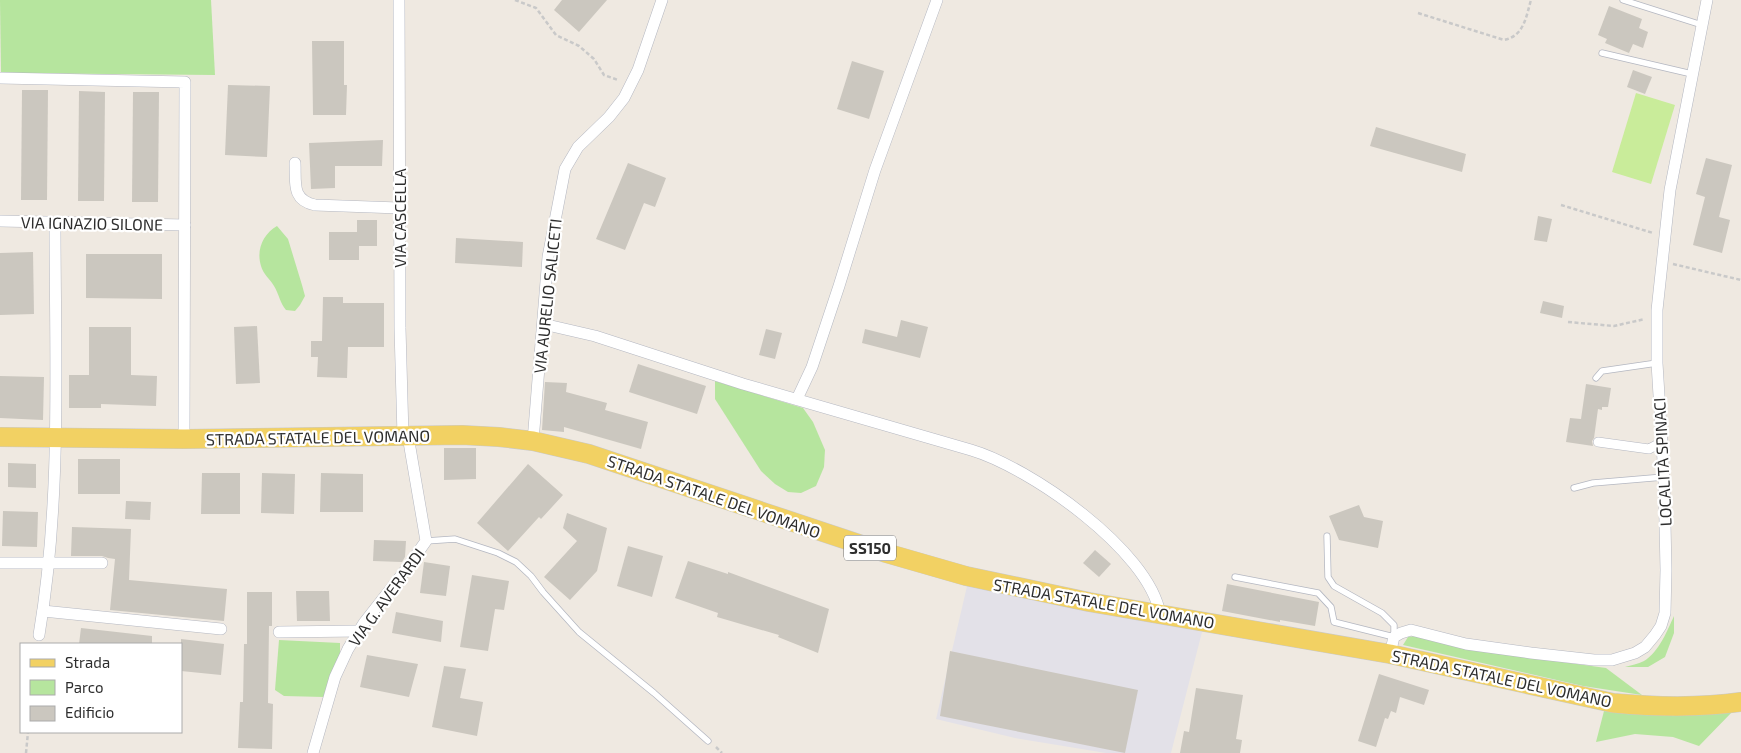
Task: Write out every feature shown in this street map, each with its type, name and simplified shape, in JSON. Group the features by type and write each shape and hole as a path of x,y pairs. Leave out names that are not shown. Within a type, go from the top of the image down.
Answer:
{"main road":[{"name":"STRADA STATALE DEL VOMANO","path":"0,437 184,439 483,436 533,441 609,460 812,529 944,570 1021,588 1160,614 1392,646 1613,703 1641,706 1695,706 1741,702"}],"street":[{"name":"VIA CASCELLA","path":"399,0 399,208 406,436"},
{"name":"VIA AURELIO SALICETI","path":"533,441 548,257 565,169 578,147 614,111 624,98 632,84 662,0"},
{"path":"797,399 812,366 876,170 937,0"},
{"name":"LOCALITÀ SPINACI","path":"1392,646 1401,633 1411,630 1466,644 1594,660 1612,660 1635,653 1645,646 1661,626 1665,613 1666,570 1664,477 1657,363 1658,310 1670,190 1707,0"},
{"path":"0,78 185,82 184,439"},
{"path":"295,163 297,192 305,202 315,205 399,208"},
{"name":"VIA IGNAZIO SILONE","path":"0,221 185,225"},
{"path":"39,635 49,562 56,437 55,222"},
{"path":"544,324 603,339 744,384 985,454 1023,473 1081,514 1113,540 1128,556 1144,578 1155,599 1160,614"},
{"name":"VIA G. AVERARDI","path":"313,753 338,671 348,649 359,631 426,541 406,436"},
{"path":"1598,442 1650,449 1662,442"},
{"path":"0,563 102,563"},
{"path":"43,612 221,629"},
{"path":"279,632 359,631"}],"lane":[{"path":"1622,0 1702,25"},
{"path":"1602,53 1692,74"},
{"path":"1596,378 1602,371 1657,363"},
{"path":"1574,488 1593,483 1664,477"},
{"path":"1235,577 1318,593 1331,607 1334,622 1392,646 1394,625 1382,613 1334,586 1328,576 1327,536"},
{"path":"426,541 456,539 498,553 516,562 531,576 579,632 654,693 708,741"}],"path":[{"path":"515,0 536,8 556,35 579,46 594,59 604,75 632,84"},
{"path":"1418,13 1504,40 1512,38 1521,31 1531,0"},
{"path":"1561,205 1646,232 1665,236"},
{"path":"1662,261 1741,280"},
{"path":"1568,322 1614,326 1646,318 1658,310"},
{"path":"26,753 28,733"}],"shaded area":[{"path":"968,582 1202,632 1171,753 1106,753 1015,738 936,719"}],"green space":[{"path":"0,0 211,0 215,75 1,73"},
{"path":"1636,93 1675,105 1651,184 1612,172"},
{"path":"277,226 288,239 305,296 295,311 286,310 261,266 259,254 264,238"},
{"path":"715,381 803,408 813,422 825,450 824,467 816,486 801,493 788,492 775,484 761,471 715,399"},
{"path":"1674,616 1674,633 1665,657 1648,667 1625,667 1644,661 1654,652 1662,641"},
{"path":"1415,636 1483,651 1606,668 1642,695 1583,686 1403,645 1408,637"},
{"path":"279,640 340,643 340,657 324,697 284,696 275,690"},
{"path":"1604,711 1652,715 1733,711 1699,746 1673,737 1635,734 1596,742"}],"building":[{"path":"562,0 607,0 579,32 554,10"},
{"path":"1609,6 1642,19 1639,28 1648,32 1643,48 1633,44 1629,53 1605,43 1607,39 1598,35"},
{"path":"312,41 344,41 344,85 347,85 346,115 313,115"},
{"path":"852,61 884,71 869,119 837,109"},
{"path":"1633,70 1652,77 1645,94 1627,87"},
{"path":"228,85 270,86 267,157 225,155"},
{"path":"22,90 48,90 47,200 21,200"},
{"path":"79,91 105,92 104,201 78,201"},
{"path":"133,92 159,92 158,202 132,202"},
{"path":"1376,127 1466,154 1462,172 1370,146"},
{"path":"383,140 382,166 335,166 335,188 311,189 309,143"},
{"path":"1706,158 1732,165 1719,217 1730,220 1722,253 1693,245 1705,197 1696,194"},
{"path":"628,163 666,178 655,207 644,203 625,250 596,239"},
{"path":"1538,216 1552,219 1547,242 1534,240"},
{"path":"357,220 377,220 377,246 359,246 359,260 329,260 329,232 357,232"},
{"path":"456,238 523,242 522,267 455,263"},
{"path":"33,252 34,314 0,315 0,253"},
{"path":"86,254 162,254 162,299 86,298"},
{"path":"323,297 343,297 343,303 384,303 384,347 348,347 347,378 317,377 318,357 311,357 311,341 322,341"},
{"path":"1543,301 1564,306 1562,318 1540,313"},
{"path":"901,320 928,327 920,358 862,343 865,329 897,337"},
{"path":"257,326 260,383 236,384 234,327"},
{"path":"89,327 131,327 131,375 157,376 156,406 101,404 101,408 69,408 69,375 89,375"},
{"path":"766,329 782,333 775,359 759,355"},
{"path":"638,364 706,386 697,414 629,392"},
{"path":"0,376 44,377 43,420 0,418"},
{"path":"545,382 567,383 566,392 607,403 605,410 648,422 641,449 564,427 564,432 542,430"},
{"path":"1586,384 1611,388 1608,407 1602,407 1602,410 1598,409 1592,441 1593,446 1566,442 1570,418 1581,419"},
{"path":"444,448 476,448 476,479 444,480"},
{"path":"78,459 120,459 120,494 78,494"},
{"path":"8,463 36,464 36,488 8,487"},
{"path":"528,464 563,495 541,519 539,517 508,551 477,523"},
{"path":"202,473 240,473 240,514 201,514"},
{"path":"262,473 295,474 294,514 261,513"},
{"path":"321,473 363,474 363,512 320,512"},
{"path":"126,501 151,502 150,520 125,519"},
{"path":"1359,505 1364,517 1383,521 1378,548 1339,540 1329,516"},
{"path":"3,511 38,512 37,547 2,546"},
{"path":"567,513 607,528 597,571 570,600 544,577 577,541 563,528"},
{"path":"72,527 131,529 129,580 227,589 224,621 110,610 115,559 102,556 71,556"},
{"path":"374,540 406,541 405,557 402,562 373,561"},
{"path":"628,546 663,556 652,597 617,586"},
{"path":"1095,550 1111,564 1099,577 1083,563"},
{"path":"688,561 728,574 728,572 829,609 818,653 778,637 779,635 717,617 718,613 675,598"},
{"path":"424,562 450,566 446,596 420,593"},
{"path":"472,575 509,581 504,610 495,609 488,651 460,647"},
{"path":"1227,584 1319,602 1315,626 1280,620 1280,622 1222,611"},
{"path":"296,591 329,591 330,621 297,621"},
{"path":"247,592 272,592 272,626 269,626 268,703 273,704 272,749 238,748 240,702 243,702 244,644 247,644"},
{"path":"396,612 443,621 441,642 392,633"},
{"path":"81,628 152,636 152,643 79,643"},
{"path":"181,639 224,644 221,675 182,671"},
{"path":"950,651 1138,690 1125,753 940,716"},
{"path":"367,655 418,664 409,697 360,687"},
{"path":"444,666 466,669 460,698 483,702 477,736 432,727"},
{"path":"1379,674 1429,690 1424,705 1400,697 1396,713 1391,711 1388,719 1385,718 1376,747 1358,741"},
{"path":"1196,688 1243,695 1236,739 1242,740 1240,753 1180,753 1184,731 1189,732"}]}
